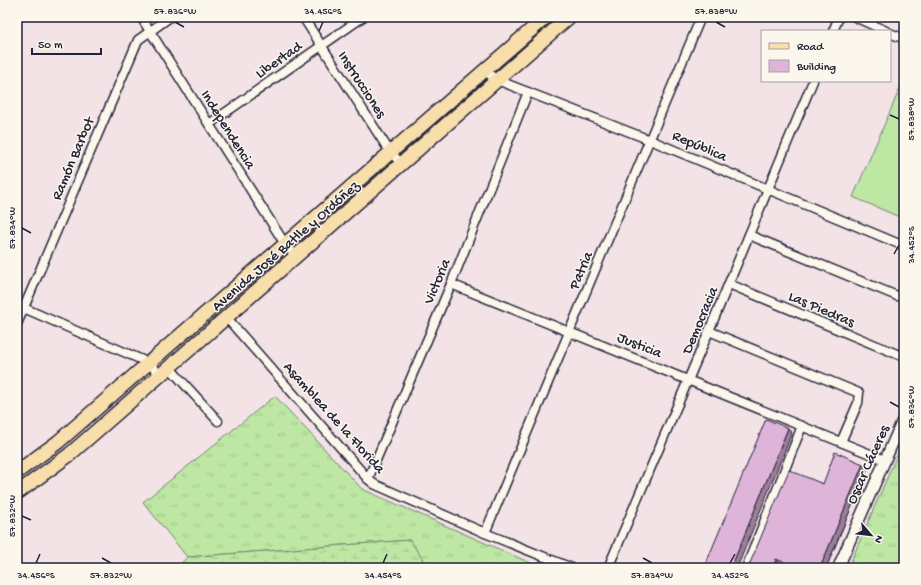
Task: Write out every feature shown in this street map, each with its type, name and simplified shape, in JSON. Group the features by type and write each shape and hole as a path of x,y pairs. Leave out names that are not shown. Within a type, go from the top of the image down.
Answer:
{"main road":[{"name":"Avenida José Batlle y Ordóñez","path":"17,472 58,442 546,17"},
{"name":"Avenida José Batlle y Ordóñez","path":"18,492 69,455 569,17"}],"street":[{"name":"Independencia","path":"140,17 285,244 296,256"},
{"name":"Ramón Barbot","path":"17,324 20,306 138,40 170,17"},
{"name":"Instrucciones","path":"302,17 390,152 402,164"},
{"name":"Libertad","path":"209,124 363,17"},
{"name":"Patria","path":"485,533 701,17"},
{"path":"833,30 839,17"},
{"path":"855,17 884,30"},
{"path":"891,33 904,39"},
{"name":"República","path":"485,71 497,80 650,140 904,246"},
{"name":"Democracia","path":"608,568 689,380 813,82"},
{"name":"Victoria","path":"368,479 451,284 528,92"},
{"path":"749,235 896,296 900,296 904,292"},
{"name":"Justicia","path":"451,284 885,460"},
{"name":"Las Piedras","path":"729,284 904,357"},
{"path":"20,306 164,371 218,422"},
{"name":"Asamblea de la Florida","path":"226,317 374,484 485,533 572,568"},
{"path":"709,331 858,393 858,403 841,442"},
{"name":"Oscar Cáceres","path":"838,568 904,416"},
{"path":"746,568 802,426"}],"green space":[{"path":"904,79 904,219 853,197"},
{"path":"275,396 362,489 542,568 428,568 410,540 187,557 143,502"},
{"path":"904,439 904,568 848,568"},
{"path":"410,540 428,568 177,568 187,557"}],"building":[{"path":"766,419 788,428 731,568 704,568"},
{"path":"835,452 863,464 820,568 798,568 776,559 773,568 748,568 789,470 823,484"}]}
